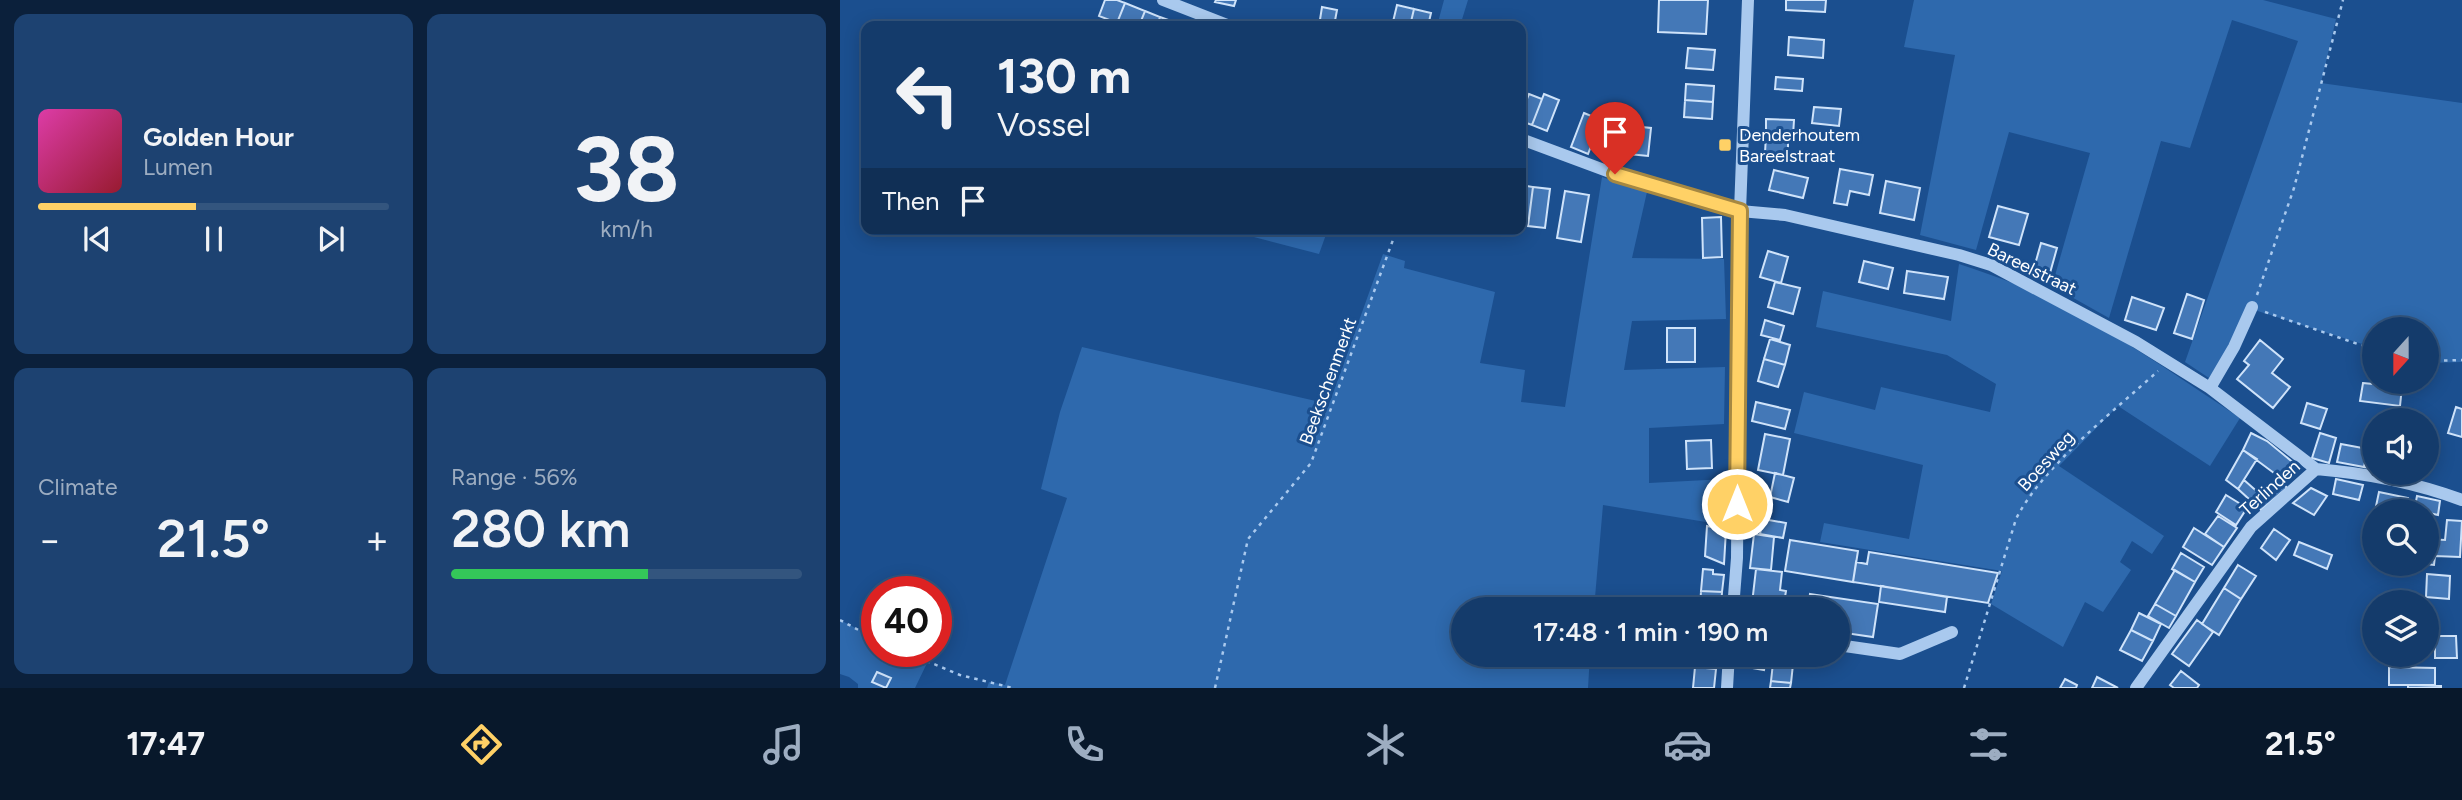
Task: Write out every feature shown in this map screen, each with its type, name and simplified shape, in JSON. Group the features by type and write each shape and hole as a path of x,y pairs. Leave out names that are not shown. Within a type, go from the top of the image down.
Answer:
{"street":[{"path":"1163,0 1217,21"},
{"path":"1734,597 1737,558 1740,211 1748,0"},
{"name":"Bareelstraat","path":"1526,141 1615,174 1740,211 1785,215 1959,255 1991,265 2169,362 2210,388 2316,470"},
{"path":"2210,388 2234,347 2252,307"},
{"name":"Terlinden","path":"2136,688 2251,527 2316,470 2345,472 2438,491 2462,500"},
{"path":"1850,647 1900,654 1952,632"},
{"path":"1727,688 1728,667"}],"path":[{"path":"2343,0 2294,188 2252,307 2362,345"},
{"name":"Beekschenmerkt","path":"1215,688 1248,538 1311,463 1395,235"},
{"path":"2440,361 2462,360"},
{"name":"Boesweg","path":"1964,688 2016,519 2024,503 2086,436 2169,362"},
{"path":"840,620 861,631"},
{"path":"939,667 960,676 1013,688"}],"shaded area":[{"path":"1444,0 1468,0 1462,21 1438,21"},
{"path":"1914,0 2263,0 2336,19 2321,83 2462,103 2462,362 2440,363 2440,317 2362,317 2362,344 2248,308 2229,347 2209,378 2185,362 2298,41 2232,20 2190,148 2161,141 2109,318 2052,286 2090,153 2009,132 1976,250 1920,235 1955,55 1904,47"},
{"path":"1602,177 1647,192 1632,258 1724,259 1726,319 1632,321 1624,370 1725,367 1724,424 1649,428 1649,483 1726,479 1724,525 1603,505 1595,597 1451,597 1451,667 1589,667 1588,688 987,688 989,682 1005,685 1067,498 1041,489 1060,412 1082,347 1329,404 1383,254 1405,261 1404,268 1495,292 1480,363 1525,370 1521,402 1565,407"},
{"path":"1246,235 1326,235 1319,254"},
{"path":"1959,264 2015,284 2074,313 2240,418 2210,466 2118,406 2059,466 2164,536 2152,554 2132,541 2120,562 2131,570 2103,612 2085,602 2063,647 1991,604 2002,571 1820,542 1824,523 1909,539 1923,465 1794,433 1804,392 1875,410 1881,387 1990,412 1996,384 1947,355 1816,327 1823,291 1951,321"},
{"path":"840,620 861,631 861,667 925,667 915,688 858,688 858,684 849,677 840,674"}],"building":[{"path":"1105,0 1125,3 1118,21 1099,16"},
{"path":"1236,0 1234,6 1215,2"},
{"path":"1659,0 1708,0 1706,34 1658,32"},
{"path":"1786,0 1826,0 1825,12 1786,10"},
{"path":"1125,3 1145,11 1141,21 1118,21"},
{"path":"1397,5 1414,9 1411,21 1393,21"},
{"path":"1322,7 1337,10 1335,21 1320,21"},
{"path":"1414,9 1431,13 1429,21 1411,21"},
{"path":"1145,11 1160,17 1159,21 1141,21"},
{"path":"1789,37 1824,40 1823,58 1788,55"},
{"path":"1688,48 1715,50 1713,70 1686,68"},
{"path":"1776,77 1803,79 1802,91 1775,89"},
{"path":"1686,84 1714,86 1713,102 1685,100"},
{"path":"1529,94 1542,99 1532,125 1526,123 1526,102"},
{"path":"1544,94 1559,100 1547,131 1532,125"},
{"path":"1685,100 1713,102 1712,119 1684,117"},
{"path":"1814,107 1841,109 1839,126 1812,123"},
{"path":"1584,113 1601,120 1588,154 1571,147"},
{"path":"1766,119 1794,120 1793,136 1766,135"},
{"path":"1632,126 1651,128 1648,156 1629,154"},
{"path":"1766,135 1788,136 1788,154 1765,153"},
{"path":"1840,169 1873,175 1869,195 1850,191 1847,205 1834,203"},
{"path":"1774,170 1808,178 1803,198 1769,190"},
{"path":"1886,181 1920,188 1914,220 1880,213"},
{"path":"1526,186 1533,187 1526,226"},
{"path":"1533,187 1550,189 1545,228 1528,226"},
{"path":"1565,191 1589,195 1581,242 1557,238"},
{"path":"1998,206 2028,214 2019,245 1989,237"},
{"path":"1721,217 1722,257 1703,258 1702,218"},
{"path":"2041,243 2057,248 2050,273 2034,268"},
{"path":"1768,251 1788,257 1781,283 1760,277"},
{"path":"1864,261 1893,268 1888,289 1859,282"},
{"path":"1907,271 1948,277 1944,299 1904,293"},
{"path":"1775,282 1800,288 1793,314 1768,307"},
{"path":"2187,294 2204,300 2192,339 2174,333"},
{"path":"2132,297 2164,308 2156,330 2125,320"},
{"path":"1765,320 1784,326 1780,340 1761,335"},
{"path":"1667,328 1695,328 1695,362 1667,362"},
{"path":"1770,339 1790,345 1785,365 1764,359"},
{"path":"2260,340 2283,359 2272,373 2290,387 2273,408 2237,379 2249,365 2244,361"},
{"path":"1764,359 1785,365 1778,387 1758,381"},
{"path":"2362,389 2362,394 2401,394 2400,406 2360,401"},
{"path":"1756,402 1790,410 1785,429 1752,421"},
{"path":"2307,403 2327,409 2320,429 2301,423"},
{"path":"2456,407 2462,409 2462,437 2448,433"},
{"path":"2251,433 2267,441 2295,464 2282,479 2243,450"},
{"path":"2320,433 2336,438 2329,463 2312,458"},
{"path":"1765,434 1790,439 1783,475 1758,470"},
{"path":"1711,440 1712,468 1687,469 1686,441"},
{"path":"2341,444 2362,448 2362,467 2337,462"},
{"path":"2243,450 2257,459 2238,489 2226,480"},
{"path":"1775,473 1794,478 1788,502 1770,497"},
{"path":"2336,479 2363,485 2359,500 2333,494"},
{"path":"2244,480 2261,495 2280,480 2287,488 2261,510 2238,489"},
{"path":"2311,488 2327,496 2314,515 2293,503"},
{"path":"2379,492 2408,498 2408,499 2378,499"},
{"path":"2226,495 2247,508 2236,525 2216,512"},
{"path":"2218,516 2237,528 2224,547 2205,534"},
{"path":"1763,519 1786,523 1783,538 1760,534"},
{"path":"2447,520 2462,521 2460,557 2439,556 2439,540 2445,540"},
{"path":"1707,526 1726,530 1724,564 1705,556"},
{"path":"2194,528 2224,547 2212,565 2183,547"},
{"path":"2274,529 2290,540 2276,560 2261,548"},
{"path":"1754,534 1774,537 1771,570 1750,568"},
{"path":"1790,540 1858,551 1853,582 1785,571"},
{"path":"2299,542 2332,555 2327,569 2294,555"},
{"path":"1869,552 1998,573 1988,603 1853,582 1856,562 1867,564"},
{"path":"2181,553 2204,567 2195,582 2172,569"},
{"path":"2238,565 2256,576 2241,599 2224,588"},
{"path":"1703,569 1724,575 1722,592 1701,591"},
{"path":"1756,569 1782,572 1780,590 1786,591 1785,597 1753,595"},
{"path":"2175,570 2195,582 2176,616 2155,604"},
{"path":"2427,576 2450,576 2449,599 2439,598 2439,590 2426,590"},
{"path":"1881,586 1947,597 1945,612 1879,602"},
{"path":"2224,588 2241,599 2219,635 2202,624"},
{"path":"1701,591 1722,592 1722,597 1701,597"},
{"path":"1810,594 1830,597 1810,597"},
{"path":"1850,600 1878,604 1873,637 1850,634"},
{"path":"2155,604 2176,616 2169,628 2148,616"},
{"path":"2139,613 2161,624 2153,641 2131,630"},
{"path":"2197,620 2213,632 2189,666 2172,654"},
{"path":"2131,630 2153,641 2142,661 2120,650"},
{"path":"2439,636 2456,636 2457,658 2439,658"},
{"path":"1695,667 1716,669 1714,688 1693,688"},
{"path":"1773,667 1793,667 1791,683 1771,681"},
{"path":"2389,667 2435,668 2435,685 2389,685"},
{"path":"2181,671 2199,685 2197,688 2174,688 2170,685"},
{"path":"877,672 891,678 886,688 872,682"},
{"path":"2097,677 2118,688 2092,688"},
{"path":"2065,679 2077,685 2076,688 2060,688"},
{"path":"1771,681 1791,683 1790,688 1770,688"},
{"path":"2408,685 2441,686 2441,688 2408,688"}],"place":[{"name":"Denderhoutem Bareelstraat","path":"1725,145"}],"route":[{"path":"1615,174 1740,211 1737,504"}]}
